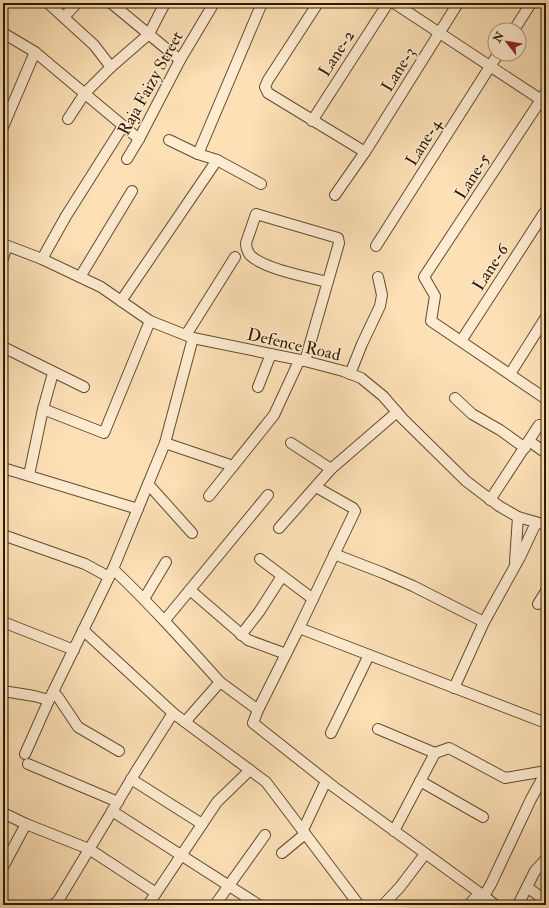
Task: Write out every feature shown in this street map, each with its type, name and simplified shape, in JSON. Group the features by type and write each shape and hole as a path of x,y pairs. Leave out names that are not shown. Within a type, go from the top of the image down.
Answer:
{"street":[{"path":"48,3 94,45 111,68"},
{"path":"64,17 78,3"},
{"path":"111,3 180,60"},
{"path":"68,119 85,93 149,34 165,3"},
{"name":"Raja Faizy Street","path":"127,158 139,139 180,60 214,3"},
{"path":"198,154 262,3"},
{"path":"318,3 265,87 268,93 365,152"},
{"name":"Lane-2","path":"312,121 388,3"},
{"path":"394,3 490,66 544,98"},
{"name":"Lane-3","path":"335,195 365,152 458,3"},
{"path":"519,22 531,3"},
{"path":"3,33 35,52 139,139"},
{"path":"3,127 35,52"},
{"name":"Lane-4","path":"376,246 493,62"},
{"name":"Lane-5","path":"461,341 431,322 435,296 424,277 544,98"},
{"path":"42,260 66,216 123,126"},
{"path":"169,140 198,154 217,160 261,184"},
{"path":"121,301 217,160"},
{"path":"80,277 132,191"},
{"name":"Lane-6","path":"461,341 546,210"},
{"path":"209,496 274,415 302,361 328,282 339,243 338,238 334,236 256,214 246,243 246,247 250,255 269,266 328,282"},
{"path":"3,258 5,245"},
{"name":"Defence Road","path":"5,245 101,287 150,321 190,337 302,361 362,378 383,396 466,481 490,500 518,517 541,524"},
{"path":"235,257 190,337 165,443 111,573 51,696 27,759 115,806 181,855 259,905"},
{"path":"350,374 380,306 382,295 378,277"},
{"path":"510,374 546,318"},
{"path":"44,408 104,433 150,321"},
{"path":"461,341 546,399"},
{"path":"3,347 84,387"},
{"path":"258,387 271,354"},
{"path":"29,475 53,373"},
{"path":"455,398 472,414 546,453"},
{"path":"279,528 331,469 397,412"},
{"path":"490,500 539,425"},
{"path":"165,443 233,466"},
{"path":"292,443 331,469"},
{"path":"3,468 138,509"},
{"path":"148,484 192,533"},
{"path":"316,486 353,508 355,511 253,723 326,781 495,905"},
{"path":"165,620 268,495"},
{"path":"515,566 518,517"},
{"path":"454,688 484,622 515,566 541,524"},
{"path":"3,534 111,573 144,599 165,620 220,682 258,710"},
{"path":"334,554 395,578 484,622"},
{"path":"260,559 313,599"},
{"path":"144,599 166,562"},
{"path":"242,635 282,576"},
{"path":"190,590 248,640 286,654"},
{"path":"538,604 546,592"},
{"path":"3,622 74,650"},
{"path":"299,628 546,723"},
{"path":"83,630 173,713 266,782 359,905"},
{"path":"331,733 368,655"},
{"path":"185,722 220,682"},
{"path":"3,691 34,696 51,696 78,727 119,751"},
{"path":"53,905 58,901 131,779 173,713"},
{"path":"378,729 435,753"},
{"path":"394,831 435,753 449,748 505,778 546,771"},
{"path":"148,905 217,802 250,770"},
{"path":"470,905 491,884 531,799 546,771"},
{"path":"131,779 202,824"},
{"path":"282,853 304,832 326,781"},
{"path":"420,781 483,817"},
{"path":"3,813 26,824 89,849 156,893"},
{"path":"3,866 26,824"},
{"path":"215,905 265,835"},
{"path":"383,905 400,887 425,854"},
{"path":"518,905 535,871 546,859"},
{"path":"528,887 546,901"}]}
